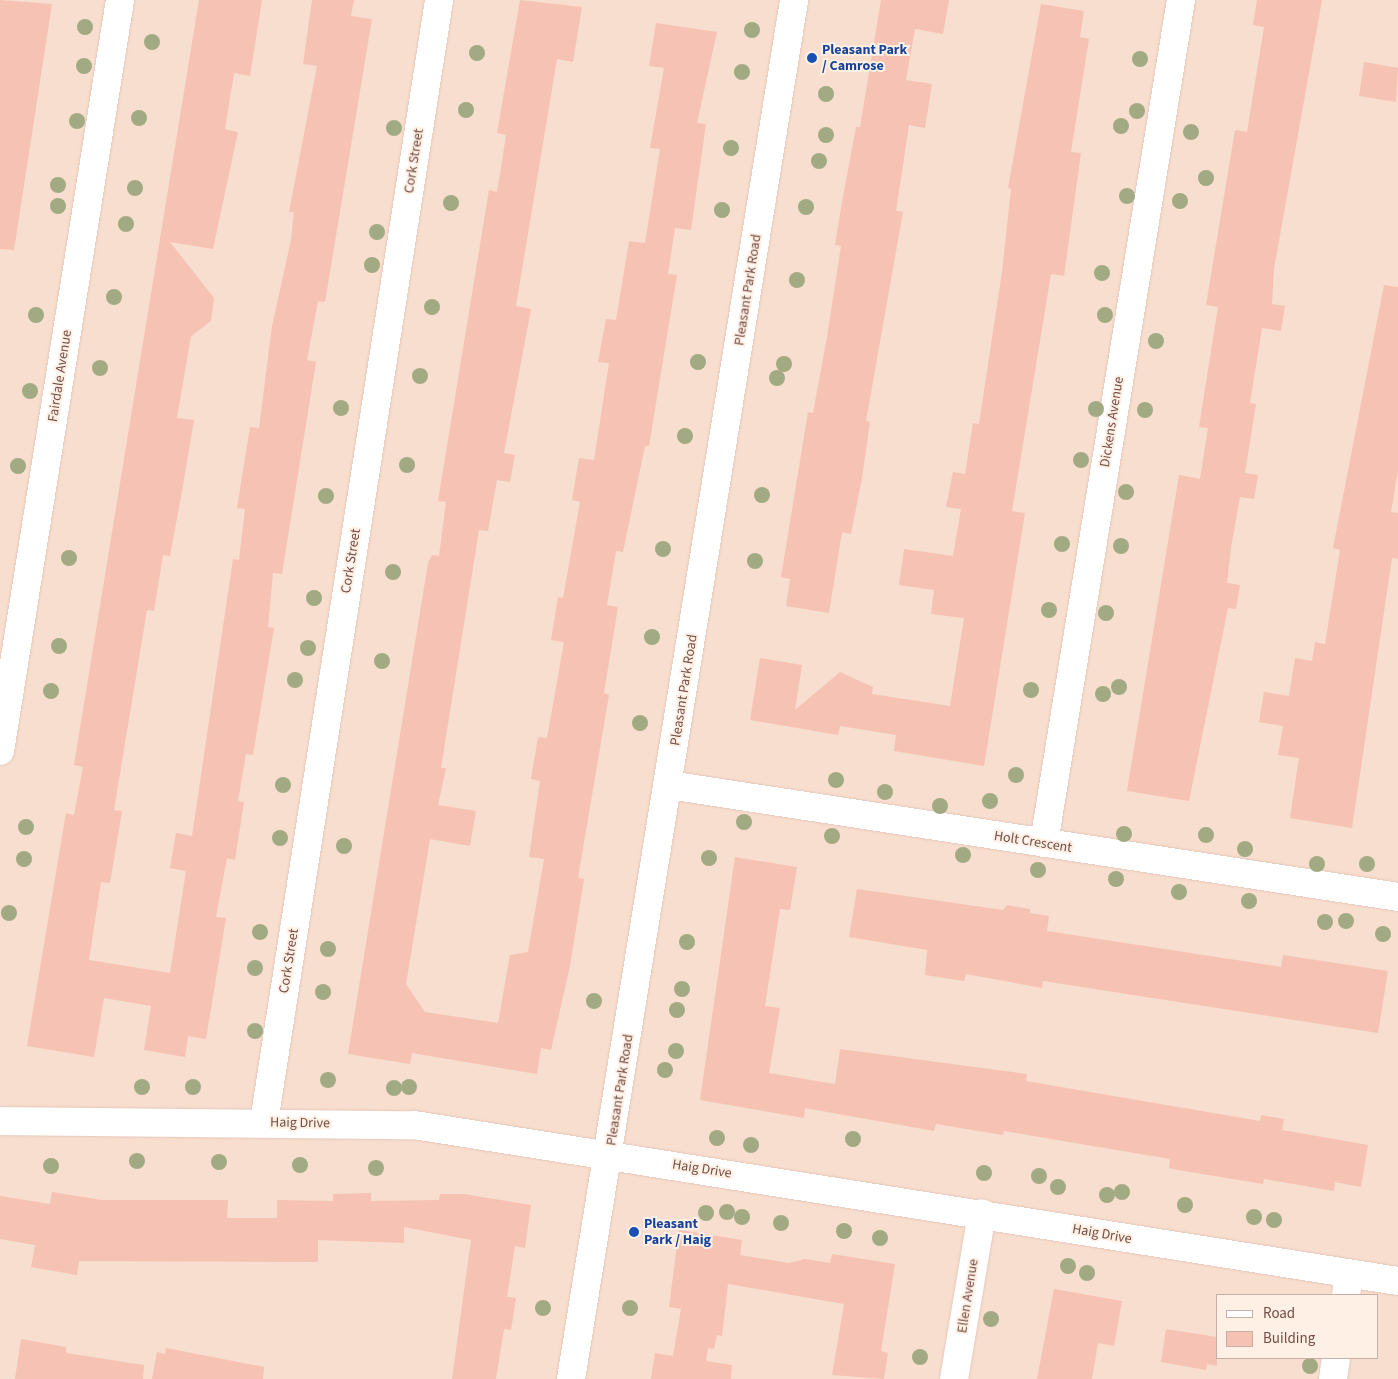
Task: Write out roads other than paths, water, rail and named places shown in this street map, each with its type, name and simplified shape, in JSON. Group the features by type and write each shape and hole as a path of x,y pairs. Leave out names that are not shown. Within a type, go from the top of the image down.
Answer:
{"street":[{"name":"Fairdale Avenue","path":"0,751 120,0"},
{"name":"Cork Street","path":"264,1122 439,0"},
{"name":"Pleasant Park Road","path":"572,1379 610,1155 794,0"},
{"name":"Dickens Avenue","path":"1044,843 1180,0"},
{"name":"Holt Crescent","path":"668,785 1398,898"},
{"name":"Haig Drive","path":"0,1121 264,1122 414,1125 982,1214 1348,1286 1398,1281"},
{"name":"Ellen Avenue","path":"954,1379 982,1214"},
{"path":"1333,1379 1336,1359"}],"place":[{"name":"Pleasant Park / Camrose","path":"812,58"},
{"name":"Pleasant Park / Haig","path":"634,1232"}]}
